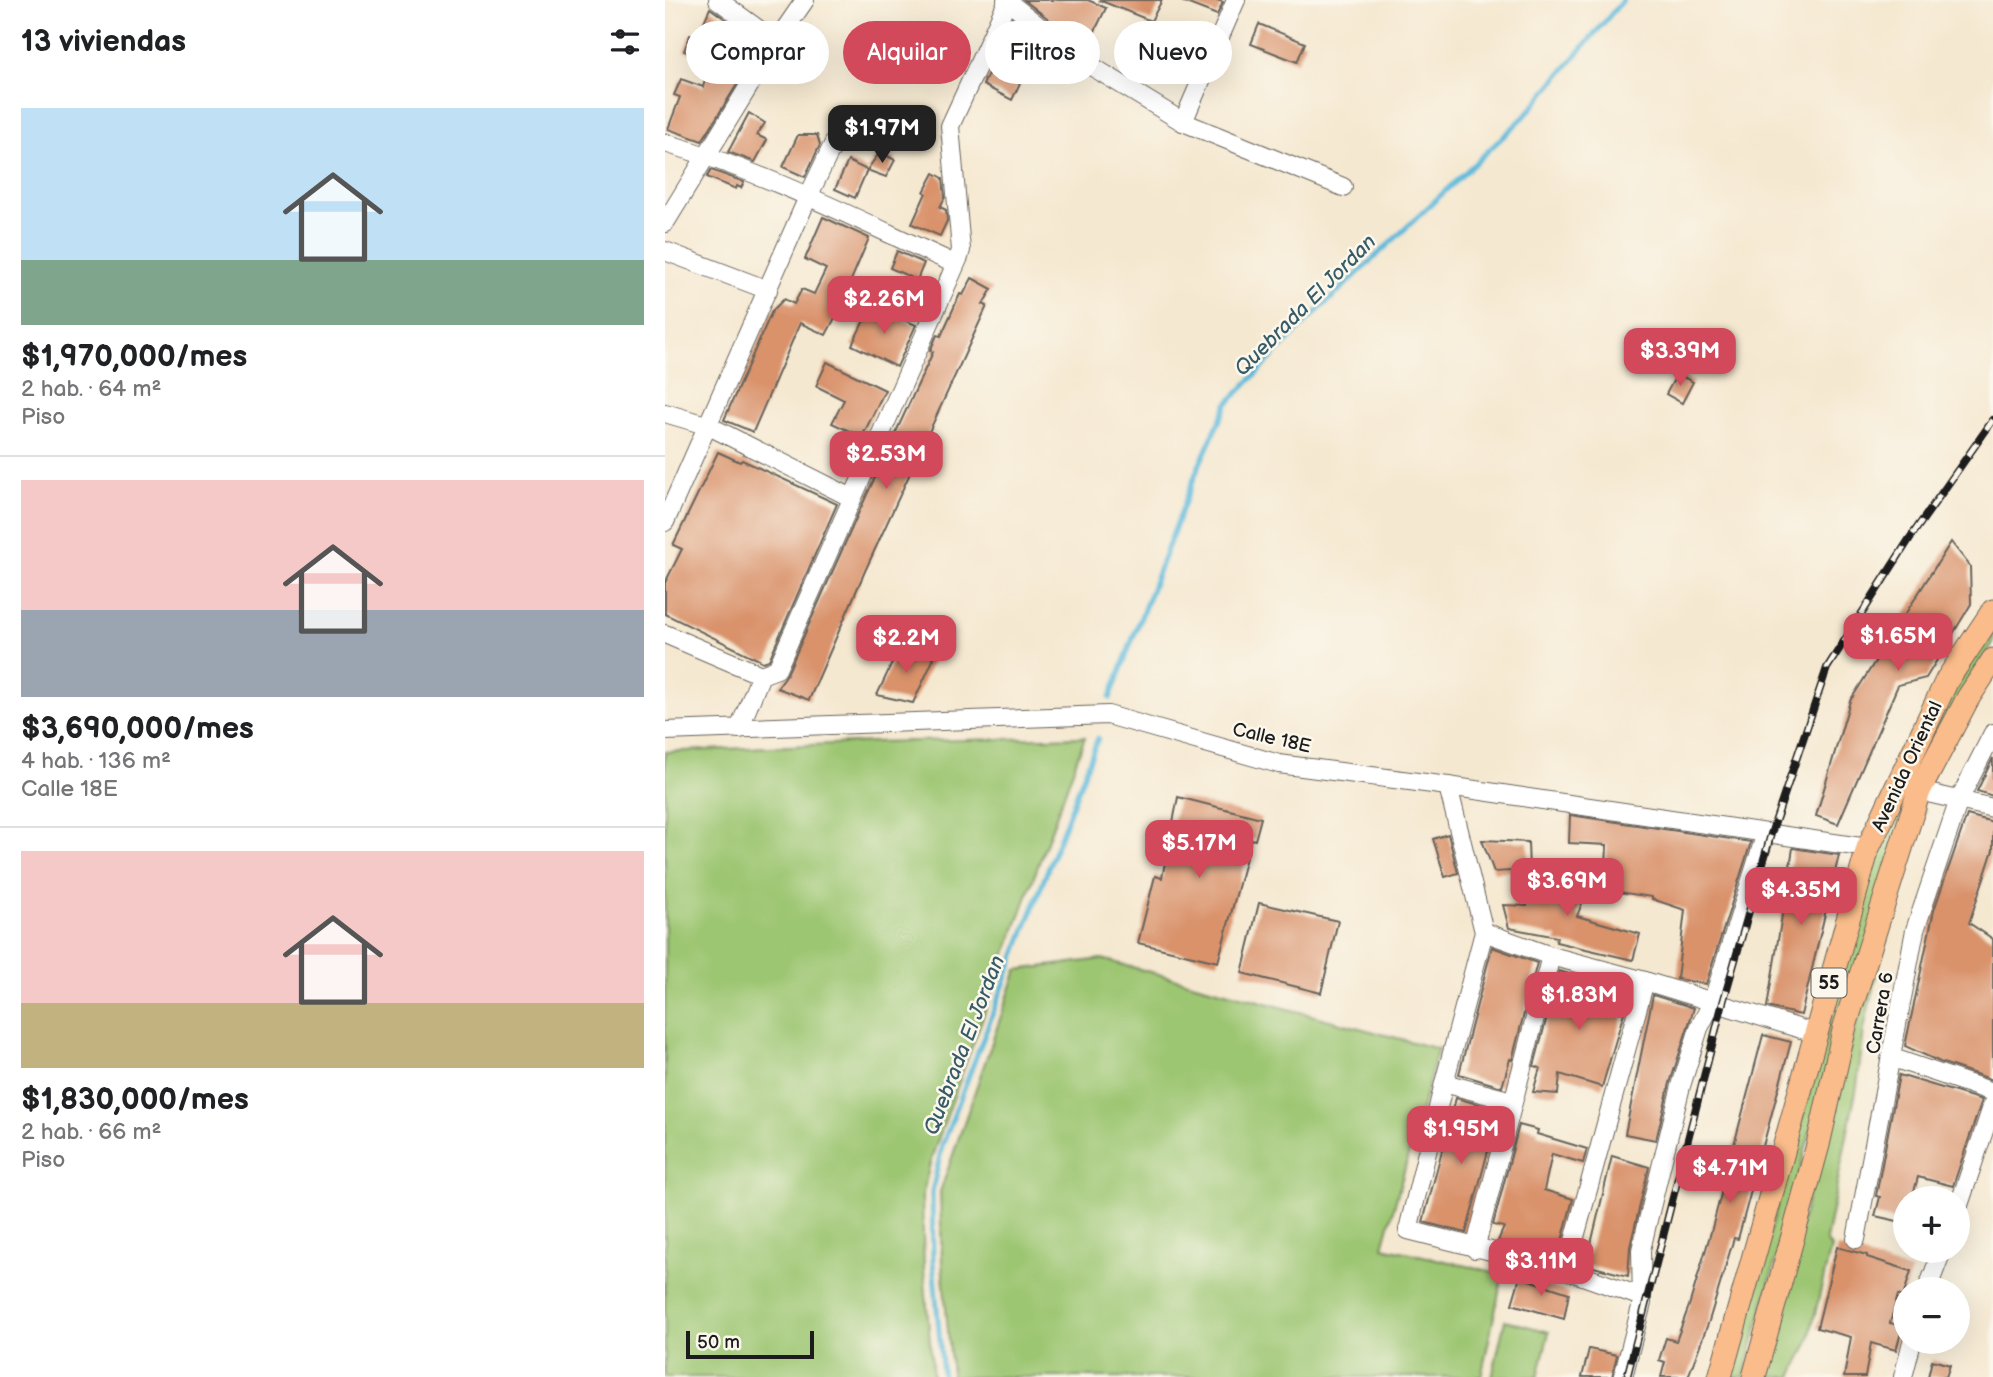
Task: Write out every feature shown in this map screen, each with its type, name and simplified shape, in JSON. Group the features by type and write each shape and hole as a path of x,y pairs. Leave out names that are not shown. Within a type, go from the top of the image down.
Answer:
{"main road":[{"name":"Avenida Oriental","path":"1720,1377 1867,848 1947,680 1993,611"},
{"name":"Avenida Oriental","path":"1754,1377 1818,1146 1845,1026 1919,790 1968,698 1993,660"}],"street":[{"path":"718,0 747,21"},
{"path":"790,21 805,0"},
{"path":"739,729 761,676 776,669 961,250 950,126 1008,0 1083,61 1183,122 1343,187"},
{"path":"1183,122 1236,0"},
{"path":"665,223 750,84"},
{"path":"665,522 807,197 842,126"},
{"path":"665,143 706,155 807,197 955,264"},
{"path":"665,251 768,290"},
{"path":"665,413 709,425 852,498"},
{"path":"665,634 761,676"},
{"name":"Calle 18E","path":"665,731 1108,715 1279,764 1448,786 1867,848"},
{"name":"Carrera 6","path":"1856,1238 1893,1058 1894,1032 1915,930 1959,800 1993,733"},
{"path":"1448,786 1484,932 1408,1230 1566,1270 1642,1297"},
{"path":"1919,790 1993,808"},
{"path":"1623,1377 1642,1297 1641,1251 1681,1086 1699,1028 1712,1003 1766,833"},
{"path":"1484,932 1551,956 1645,981 1814,1033"},
{"path":"1475,1249 1551,956"},
{"path":"1566,1270 1645,981"},
{"path":"1893,1058 1993,1092"},
{"path":"1444,1083 1512,1101"},
{"path":"1965,1186 1993,1104"},
{"path":"1903,1377 1909,1354"}],"green space":[{"path":"1993,622 1993,643 1967,683 1837,1032 1744,1377 1730,1377 1867,882 1892,814 1924,744"},
{"path":"1085,737 931,1159 922,1197 924,1270 933,1377 665,1377 665,752 874,742"},
{"path":"1921,808 1925,810 1899,886 1870,1001 1857,1086 1826,1240 1831,1248 1808,1343 1792,1377 1760,1377 1831,1111"},
{"path":"1102,959 1438,1049 1383,1247 1503,1274 1481,1377 952,1377 942,1263 940,1192 1017,970"},
{"path":"1505,1320 1549,1332 1538,1377 1492,1377"}],"building":[{"path":"1024,0 1088,0 1106,8 1100,21 1051,21"},
{"path":"1099,0 1162,0 1151,21"},
{"path":"1181,1 1223,2 1217,15"},
{"path":"710,8 728,21 704,21"},
{"path":"1259,24 1305,43 1297,62 1251,44"},
{"path":"681,79 686,81 686,84 703,87 704,84 737,84 702,141 668,129 680,97 674,95"},
{"path":"985,80 985,84 1020,84 1012,100 983,85"},
{"path":"749,113 765,123 757,135 767,140 755,162 728,152"},
{"path":"798,135 817,135 820,145 805,177 783,167"},
{"path":"880,152 895,160 886,177 867,170"},
{"path":"848,161 867,170 855,198 835,189"},
{"path":"711,170 744,182 741,188 737,186 736,189 707,177"},
{"path":"934,173 943,178 945,197 940,207 946,210 947,221 940,236 912,224"},
{"path":"823,217 869,238 846,292 848,293 826,335 800,323 753,432 724,420 772,311 784,299 794,304 802,289 814,294 826,269 805,259"},
{"path":"897,251 924,263 917,280 890,268"},
{"path":"972,278 992,289 983,304 987,306 809,700 777,688 787,674 933,352 930,351 937,335 941,336 960,294 963,295"},
{"path":"871,306 916,325 897,367 852,345"},
{"path":"827,362 885,390 862,437 832,423 844,400 816,386"},
{"path":"1677,374 1693,382 1682,403 1666,394"},
{"path":"718,452 740,462 742,460 837,504 769,660 763,662 665,614 665,583 682,549 673,545"},
{"path":"1951,542 1970,566 1971,604 1926,678 1898,685 1838,824 1816,816 1850,701"},
{"path":"901,644 934,658 913,703 877,695"},
{"path":"1993,758 1993,796 1977,791"},
{"path":"1178,797 1261,818 1255,840 1251,839 1218,962 1138,943 1155,876 1162,878"},
{"path":"1570,815 1751,842 1706,984 1677,979 1685,910 1652,897 1605,890 1607,845 1569,843"},
{"path":"1967,815 1993,822 1993,850 1969,923 1993,939 1993,1080 1940,1062 1905,1046 1934,910"},
{"path":"1448,834 1458,873 1445,877 1433,839"},
{"path":"1482,840 1528,842 1529,870 1494,872"},
{"path":"1793,848 1839,855 1801,1015 1767,1007"},
{"path":"1529,870 1574,881 1588,888 1577,916 1640,934 1633,960 1556,942 1557,937 1509,928 1503,905 1527,906"},
{"path":"1259,903 1338,921 1321,993 1242,973"},
{"path":"1492,947 1537,963 1512,1060 1510,1059 1502,1087 1459,1074"},
{"path":"1559,971 1630,992 1602,1087 1560,1074 1558,1094 1533,1092 1540,1068 1534,1066"},
{"path":"1653,995 1694,1008 1670,1083 1656,1140 1625,1134"},
{"path":"1763,1035 1791,1042 1738,1239 1734,1238 1709,1321 1688,1377 1661,1377 1665,1362 1659,1360 1666,1338 1676,1341 1689,1306"},
{"path":"1899,1075 1982,1100 1953,1186 1918,1177 1916,1186 1893,1186 1893,1220 1875,1216 1880,1197 1876,1196"},
{"path":"1456,1098 1499,1110 1466,1233 1423,1222"},
{"path":"1519,1125 1538,1130 1537,1134 1587,1149 1583,1163 1552,1154 1544,1190 1573,1199 1558,1256 1498,1241 1504,1227 1493,1225"},
{"path":"1612,1156 1649,1167 1630,1247 1628,1276 1586,1265"},
{"path":"1837,1247 1911,1271 1909,1277 1893,1277 1893,1312 1890,1323 1893,1324 1893,1349 1871,1343 1865,1377 1844,1377 1851,1337 1817,1328"},
{"path":"1520,1277 1569,1293 1564,1319 1512,1304"},
{"path":"1589,1349 1617,1355 1612,1377 1582,1377"},
{"path":"1932,1360 1950,1365 1946,1377 1928,1377"}],"waterway":[{"name":"Quebrada El Jordan","path":"1110,698 1198,468 1227,404 1308,320 1525,116 1623,0"},
{"name":"Quebrada El Jordan","path":"943,1377 933,1262 932,1192 942,1146 1098,738"}],"railway":[{"path":"1627,1377 1722,1006 1771,834 1827,668 1910,538 1993,420"}]}
